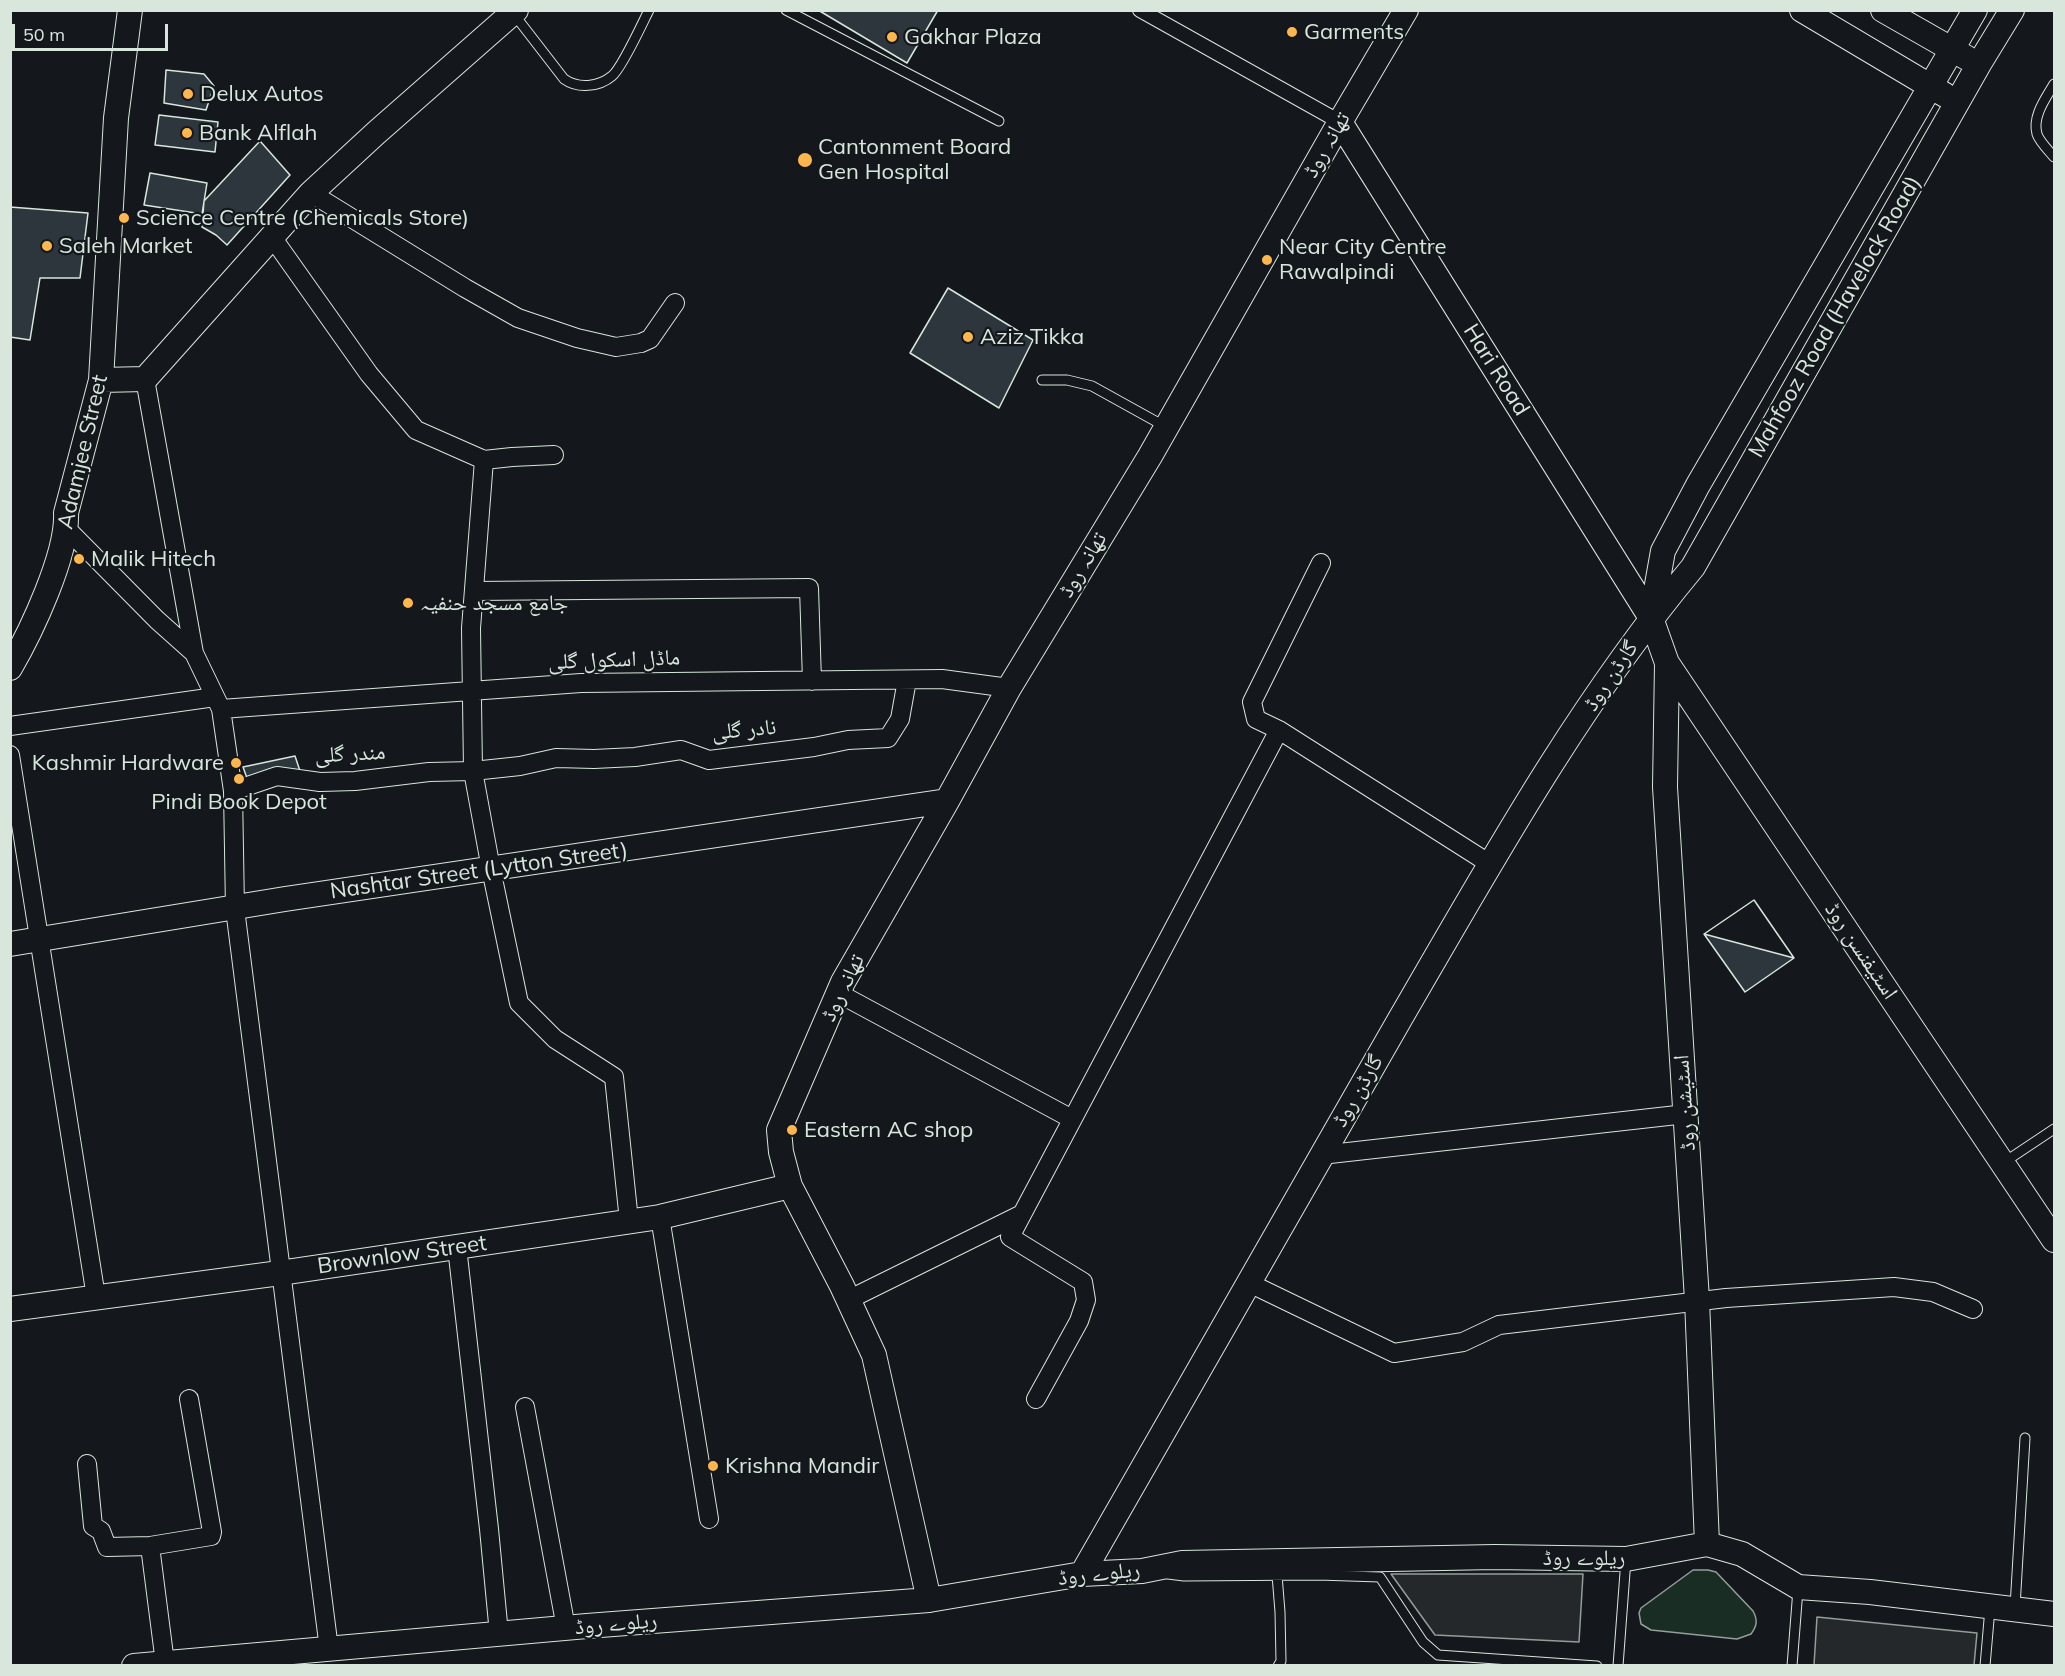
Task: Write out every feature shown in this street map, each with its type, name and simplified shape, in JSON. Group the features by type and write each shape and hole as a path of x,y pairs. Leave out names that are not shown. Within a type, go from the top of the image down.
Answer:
{"street":[{"name":"Adamjee Street","path":"10,668 19,637 51,577 66,528 66,513 102,380 116,118 130,10"},
{"path":"1140,10 1340,122"},
{"name":"تھانہ روڈ","path":"790,1186 781,1152 779,1130 838,993 1009,688 1166,427 1406,10"},
{"path":"1802,10 1958,102"},
{"path":"1883,10 1952,51 1979,64"},
{"name":"Mahfooz Road (Havelock Road)","path":"1651,618 1663,552 1704,475 1975,10"},
{"name":"Mahfooz Road (Havelock Road)","path":"1651,618 1693,567 2012,10"},
{"path":"102,380 145,379 311,193 515,12"},
{"name":"Hari Road","path":"1340,122 1651,618 1667,663"},
{"path":"311,193 518,318 583,339 616,347 641,343 650,339 675,303"},
{"path":"272,237 369,374 416,430 484,460 554,455"},
{"path":"145,379 194,653 218,703 233,791 235,909 329,1648"},
{"path":"484,460 471,628 471,691 473,771 491,869 519,1003 555,1039 614,1077 628,1221"},
{"path":"66,528 157,620 194,653"},
{"path":"1321,563 1252,702 1256,718 1279,730 1490,864"},
{"path":"474,591 809,588 812,681"},
{"name":"گارڈن روڈ","path":"1082,1574 1247,1282 1490,864 1581,720 1651,618"},
{"name":"اسٹیشن روڈ","path":"1667,663 1665,787 1697,1300 1707,1544"},
{"name":"اسٹیفنسن روڈ","path":"1667,663 2055,1240"},
{"name":"ماڈل اسکول گلی","path":"10,726 218,703 471,691 581,683 942,679 1009,688"},
{"name":"نادر گلی","path":"473,771 520,766 556,758 635,757 681,750 709,760 814,747 848,740 888,738 900,719 907,680"},
{"path":"1036,1399 1079,1321 1086,1300 1083,1282 1010,1237 1279,730"},
{"path":"10,755 96,1297"},
{"name":"مندر گلی","path":"233,791 277,776 320,783 355,782 429,772 473,771"},
{"name":"Nashtar Street (Lytton Street)","path":"10,944 235,909 296,897 947,801"},
{"path":"838,993 1072,1119"},
{"path":"1321,1155 1686,1114"},
{"path":"790,1186 849,1300 874,1355 929,1600"},
{"name":"Brownlow Street","path":"10,1309 280,1273 660,1217 790,1186"},
{"path":"849,1300 1022,1214"},
{"path":"660,1217 709,1519"},
{"path":"457,1247 499,1634"},
{"path":"1247,1282 1394,1353 1463,1342 1499,1325 1697,1300 1894,1287 1933,1292 1973,1309"},
{"path":"87,1464 93,1526 101,1531 107,1547 150,1546 210,1536 212,1532 189,1399"},
{"path":"525,1407 566,1628"},
{"name":"ریلوے روڈ","path":"134,1665 929,1600 1082,1574 1142,1571 1182,1563 1495,1557 1626,1559 1707,1544 1742,1554 1798,1587 1870,1592 2055,1614"},
{"path":"150,1546 165,1663"}],"lane":[{"path":"515,12 564,79 575,85 586,85 603,81 616,72 649,10"},
{"path":"786,10 999,121"},
{"path":"2055,84 2040,109 2036,124 2037,135 2055,157"},
{"path":"1042,380 1067,380 1092,386 1166,427"},
{"path":"2003,1163 2055,1129"},
{"path":"2015,1610 2025,1438"},
{"path":"1618,1665 1626,1559"},
{"path":"1142,1571 1184,1576 1380,1577 1424,1641 1438,1655 1597,1665"},
{"path":"1276,1575 1280,1612 1281,1661 1278,1665"},
{"path":"1792,1665 1798,1587"},
{"path":"1985,1665 1990,1607"}],"green space":[{"path":"1693,1570 1716,1572 1753,1611 1756,1623 1751,1634 1737,1639 1651,1630 1641,1624 1639,1613 1641,1608"}],"shaded area":[{"path":"1391,1574 1583,1574 1579,1642 1435,1635"},
{"path":"1817,1617 1977,1633 1974,1665 1814,1665"}],"building":[{"name":"Gakhar Plaza","path":"818,10 938,10 907,63"},
{"name":"Delux Autos","path":"166,70 204,74 214,86 206,110 164,103"},
{"name":"Bank Alflah","path":"159,115 218,122 215,152 155,145"},
{"path":"260,141 290,175 227,245 202,227 204,201"},
{"path":"150,173 207,183 202,214 144,205"},
{"name":"Saleh Market","path":"10,207 88,213 80,278 40,278 30,340 10,337"},
{"path":"948,288 1033,340 999,408 910,353"},
{"path":"295,756 302,777 248,781 243,767"},
{"path":"1754,900 1794,958 1745,992 1704,934"},
{"path":"1754,900 1794,958 1704,934"}],"place":[{"name":"Garments","path":"1292,32"},
{"name":"Gakhar Plaza","path":"892,37"},
{"name":"Delux Autos","path":"188,94"},
{"name":"Bank Alflah","path":"187,133"},
{"name":"Cantonment Board Gen Hospital","path":"805,160"},
{"name":"Science Centre (Chemicals Store)","path":"124,218"},
{"name":"Saleh Market","path":"47,246"},
{"name":"Near City Centre Rawalpindi","path":"1267,260"},
{"name":"Aziz Tikka","path":"968,337"},
{"name":"Malik Hitech","path":"79,559"},
{"name":"جامع مسجد حنفیہ","path":"408,603"},
{"name":"Kashmir Hardware","path":"236,763"},
{"name":"Pindi Book Depot","path":"239,779"},
{"name":"Eastern AC shop","path":"792,1130"},
{"name":"Krishna Mandir","path":"713,1466"}]}
